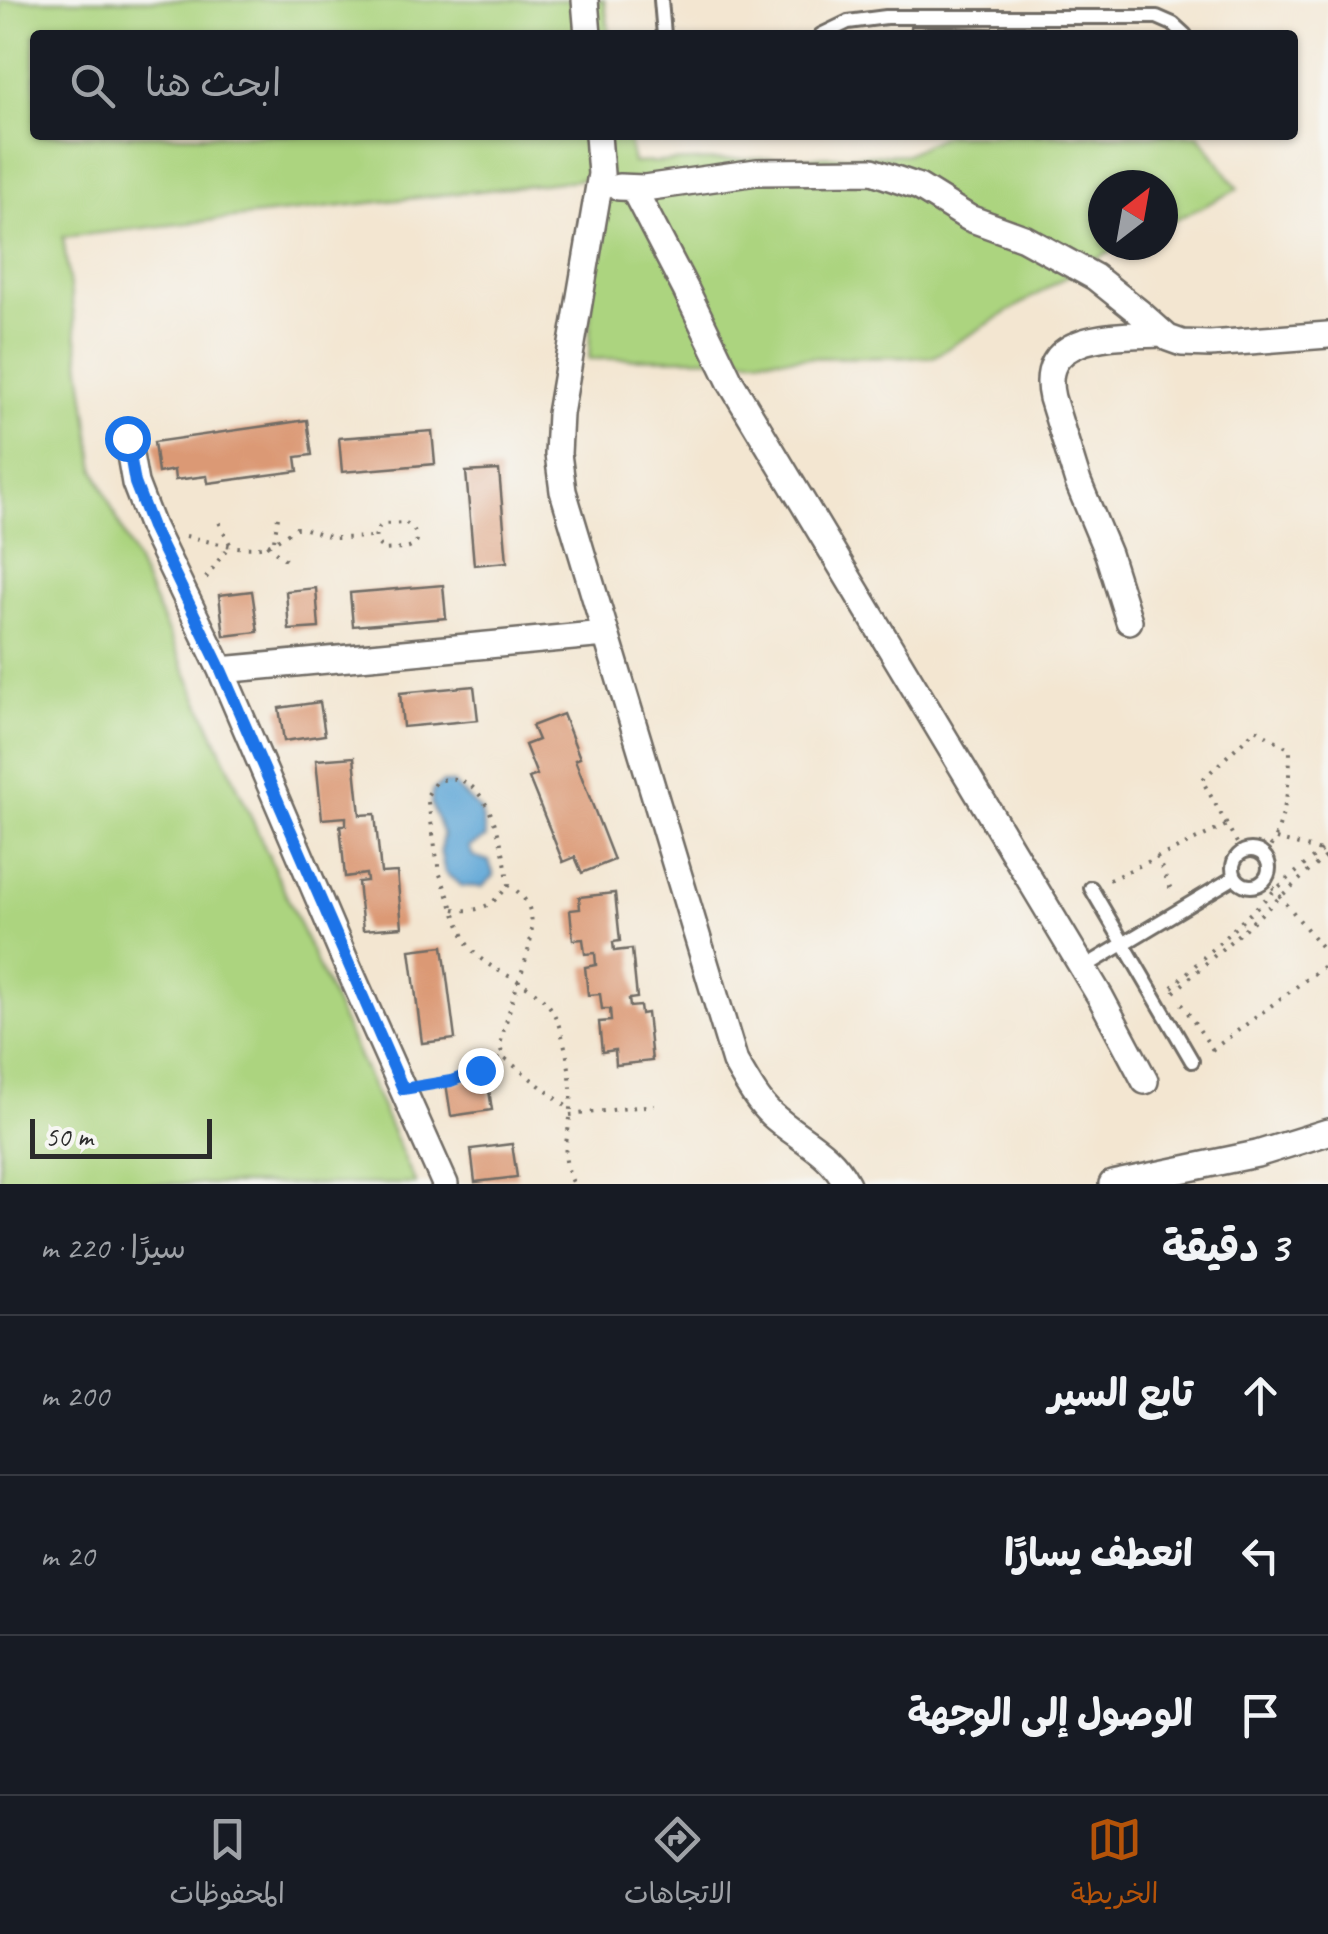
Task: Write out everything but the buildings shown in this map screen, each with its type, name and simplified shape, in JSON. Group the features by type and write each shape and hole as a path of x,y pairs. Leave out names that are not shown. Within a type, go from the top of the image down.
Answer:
{"street":[{"path":"584,0 587,30"},
{"path":"599,140 602,174 560,414 558,454 563,491 735,1062 772,1115 827,1155 848,1184"},
{"path":"599,186 644,188 757,172 872,171 918,186 969,218 1024,238 1095,277 1161,334 1182,343 1328,334"},
{"path":"632,188 731,383 1083,968 1146,1081"},
{"path":"1129,621 1108,554 1078,482 1049,386 1050,370 1068,349 1084,340 1161,334"},
{"path":"127,438 135,483 152,527 221,670 445,1184"},
{"path":"221,670 605,634"},
{"path":"1112,1184 1257,1154 1328,1132"}],"lane":[{"path":"661,0 664,30"},
{"path":"832,30 848,22 886,17 1157,17 1180,30"},
{"path":"1250,850 1265,856 1270,885 1244,886 1235,878 1233,865 1242,852 1250,850"},
{"path":"1083,968 1235,878"},
{"path":"1091,888 1192,1061"}],"path":[{"path":"274,541 279,510"},
{"path":"219,522 230,544"},
{"path":"406,523 417,534 410,548 384,550 374,537 382,524 406,523"},
{"path":"152,527 205,541 250,547 266,545 302,528 335,538 374,537"},
{"path":"188,602 230,544"},
{"path":"266,545 291,564"},
{"path":"1242,852 1202,780 1256,729 1290,749 1290,775 1276,840 1265,856"},
{"path":"454,909 482,908 498,899 508,885 502,841 485,804 468,783 444,778 431,786 427,801 439,872 466,942 477,958 541,997 555,1016 569,1068 571,1112 564,1156 574,1184"},
{"path":"1091,888 1227,825"},
{"path":"1276,840 1325,855"},
{"path":"1213,1050 1171,986 1270,885 1325,855"},
{"path":"1174,992 1325,855"},
{"path":"1157,858 1180,910"},
{"path":"508,885 525,898 532,917 528,955 500,1046 503,1057 571,1112 654,1105"},
{"path":"1270,885 1328,954"},
{"path":"1192,1061 1213,1050 1328,963"},
{"path":"403,1089 466,1077 503,1057"}],"green space":[{"path":"0,0 604,0 609,30 30,30 30,140 629,140 633,163 906,154 935,140 1203,140 1238,189 1178,219 1178,170 1088,170 1088,260 1094,260 933,357 589,359 595,178 63,237 95,470 416,1184 0,1184"}],"water":[{"path":"443,783 452,783 481,811 486,838 469,847 473,856 489,861 494,876 482,887 462,886 445,873 440,850 443,835 431,804 432,791"}],"route":[{"path":"127,438 135,483 152,527 221,670 403,1089 451,1081 480,1070"}]}
